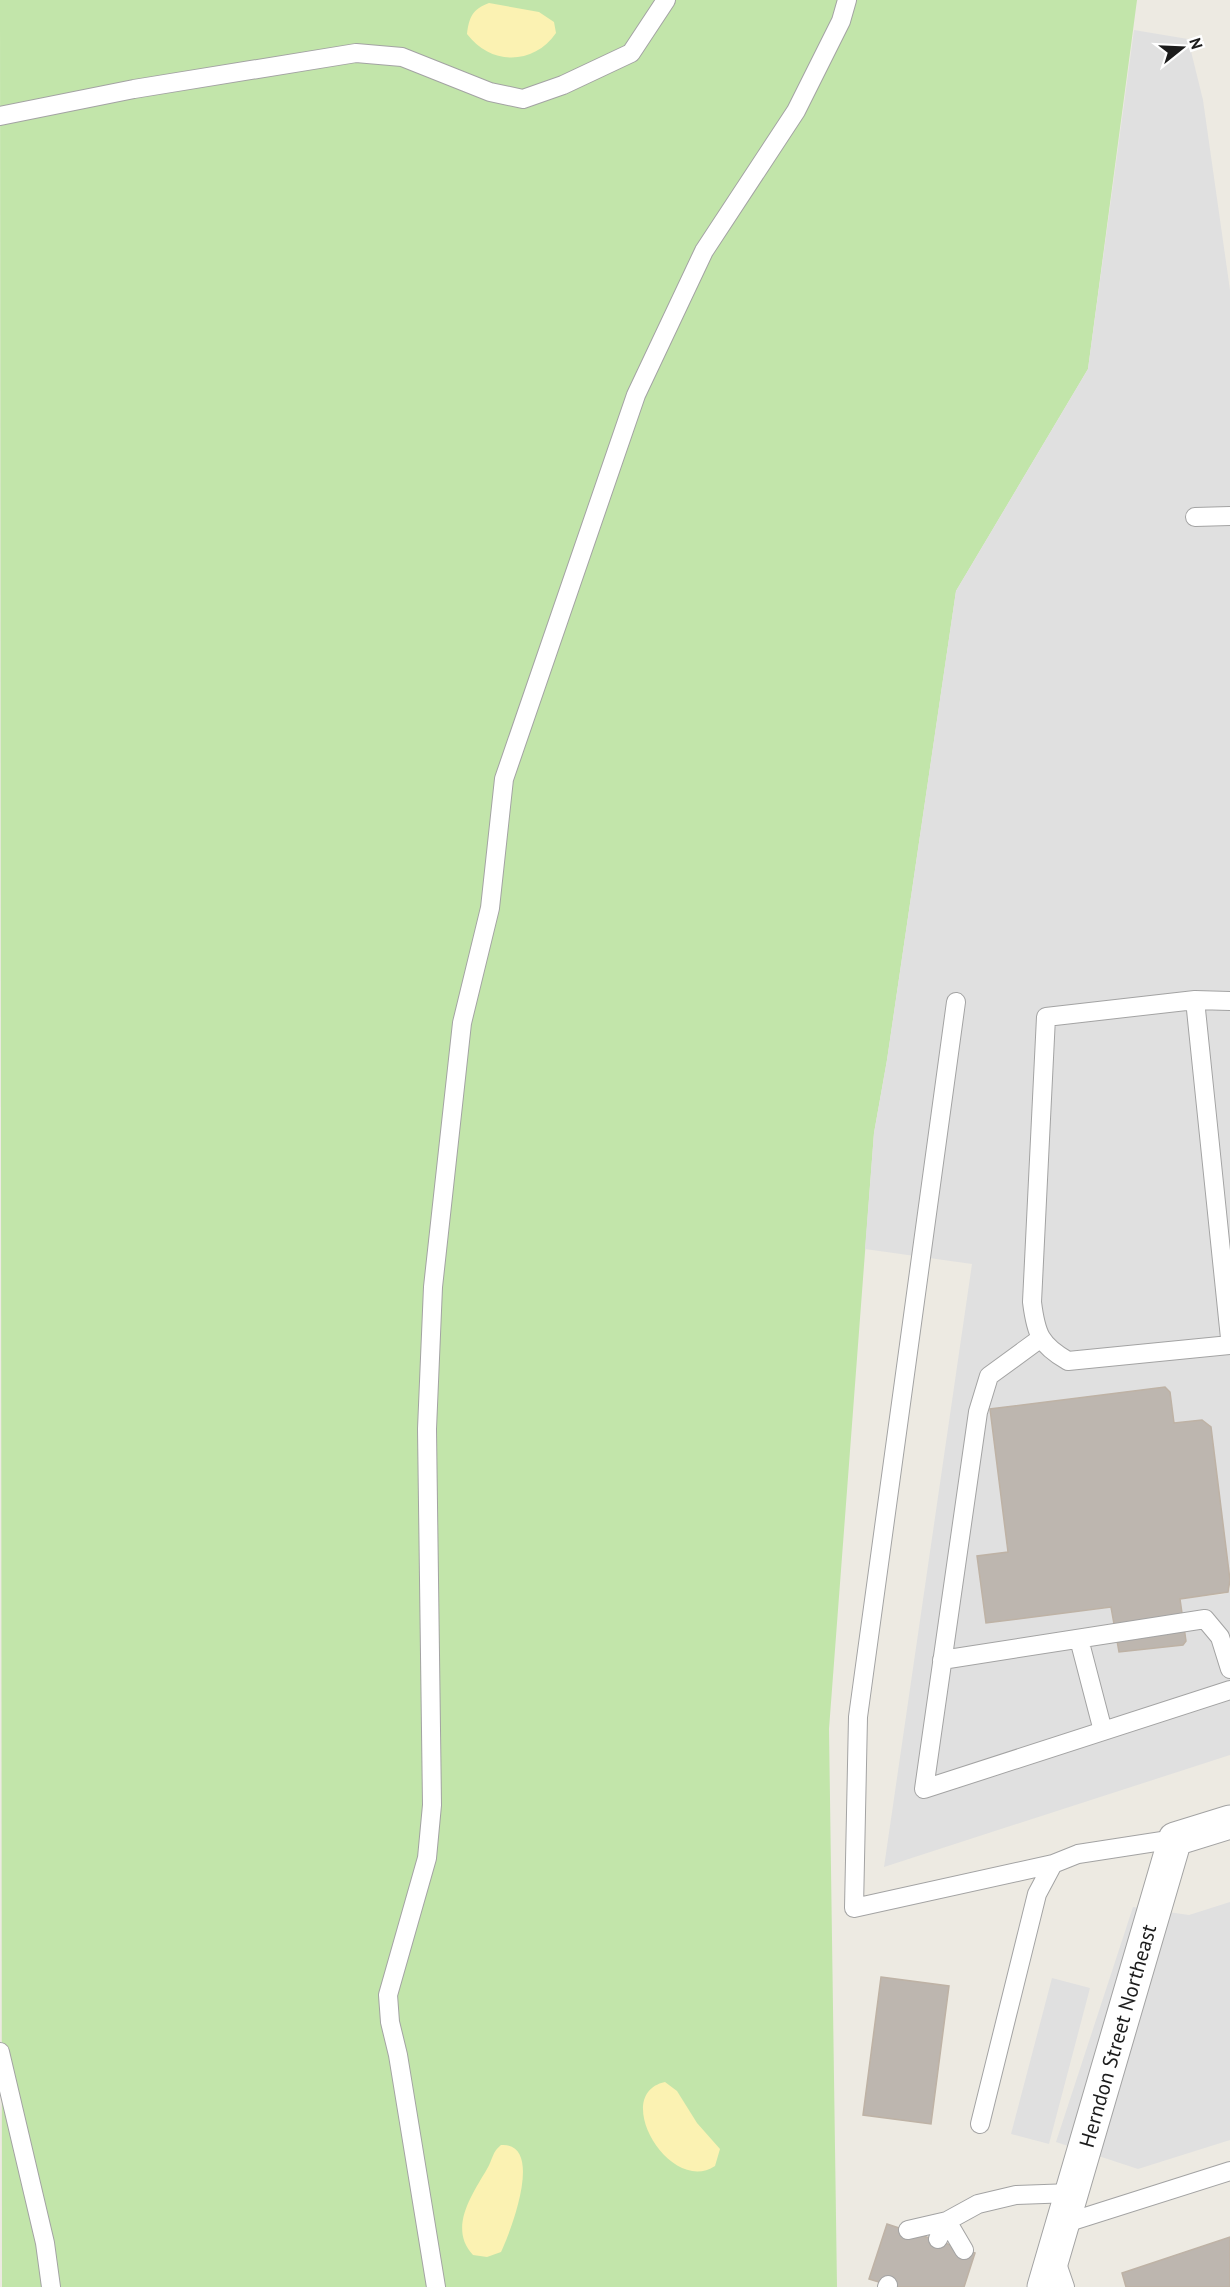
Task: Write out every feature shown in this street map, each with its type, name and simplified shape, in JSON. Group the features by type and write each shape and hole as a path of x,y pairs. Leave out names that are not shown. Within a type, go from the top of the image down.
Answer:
{"street":[{"path":"1175,1839 1230,1822"},
{"name":"Herndon Street Northeast","path":"1044,2287 1055,2256 1175,1839"}],"lane":[{"path":"0,116 134,89 356,53 402,57 490,92 523,99 564,85 631,53 666,0"},
{"path":"435,2287 387,1995 427,1858 432,1805 427,1430 433,1287 462,1023 490,908 504,779 636,395 704,251 796,111 841,21 847,0"},
{"path":"1195,517 1230,516"},
{"path":"1230,1001 1195,1000 1046,1017 1032,1302 1035,1327 1041,1338 1049,1350 1068,1361 1230,1345"},
{"path":"1195,1000 1230,1338"},
{"path":"956,1002 858,1717 854,1908 1053,1864 1078,1854 1175,1839"},
{"path":"1041,1338 988,1376 978,1412 924,1789 1230,1690"},
{"path":"942,1660 1205,1619 1220,1637 1230,1669"},
{"path":"1079,1639 1103,1731"},
{"path":"980,2124 1037,1894 1053,1864"},
{"path":"0,2052 45,2243 51,2287"},
{"path":"1063,2224 1230,2171"},
{"path":"908,2230 947,2221 978,2204 1016,2195 1072,2193"},
{"path":"938,2239 947,2221"},
{"path":"947,2221 964,2250"},
{"path":"1055,2256 1065,2287"}],"green space":[{"path":"0,0 1137,0 1088,369 956,591 887,1060 874,1133 829,1729 837,2287 2,2287"}],"sand":[{"path":"489,3 539,12 554,22 556,33 547,44 524,56 512,58 488,52 467,34 472,15"},
{"path":"665,2082 677,2091 697,2123 720,2149 715,2166 698,2171 680,2167 665,2156 653,2140 645,2122 643,2104 650,2090"},
{"path":"501,2145 514,2148 521,2158 523,2172 517,2208 501,2252 487,2257 473,2255 466,2245 462,2223 469,2201 494,2153"}],"shaded area":[{"path":"1134,30 1188,39 1203,100 1230,290 1230,1580 1210,1425 1202,1420 1174,1423 1170,1392 1165,1387 990,1409 1008,1552 1111,1607 1119,1652 1183,1645 1186,1641 1180,1599 1225,1594 1230,1589 1230,1755 884,1867 972,1264 865,1249 874,1133 887,1060 956,591 1088,369"},
{"path":"1230,1902 1230,2140 1138,2169 1056,2142 1133,1907 1189,1915"},
{"path":"1052,1978 1090,1988 1049,2144 1011,2134"}],"building":[{"path":"1165,1387 1170,1392 1174,1423 1202,1420 1211,1427 1230,1580 1228,1592 1180,1599 1186,1641 1183,1645 1119,1652 1111,1607 986,1623 977,1556 1008,1552 990,1409"},
{"path":"881,1977 949,1986 931,2124 863,2115"},
{"path":"887,2224 975,2253 964,2287 895,2287 869,2279"},
{"path":"1230,2237 1230,2287 1126,2287 1122,2273"}]}
